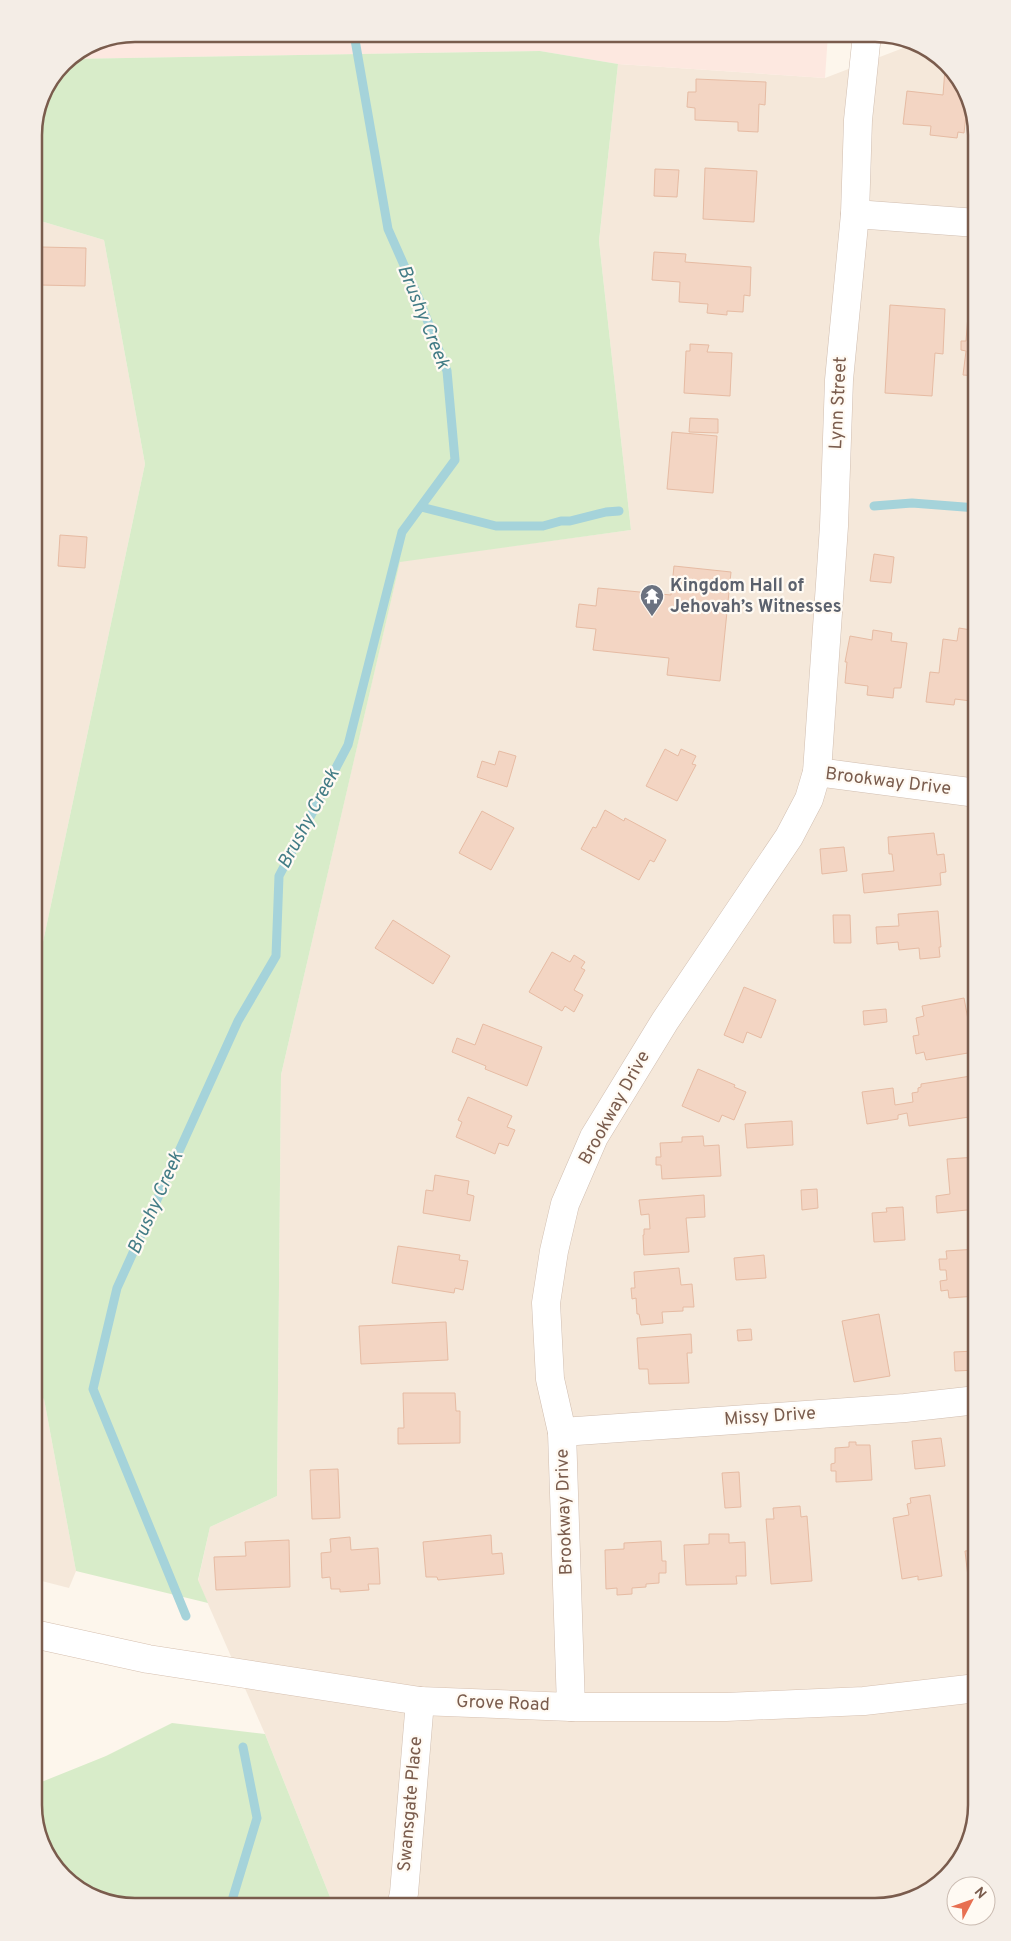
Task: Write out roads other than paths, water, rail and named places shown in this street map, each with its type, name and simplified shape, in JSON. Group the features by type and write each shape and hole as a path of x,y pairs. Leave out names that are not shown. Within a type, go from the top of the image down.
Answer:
{"street":[{"name":"Lynn Street","path":"817,772 834,526 839,380 855,214 858,120 866,43"},
{"path":"855,214 968,223"},
{"name":"Brookway Drive","path":"571,1707 562,1432 550,1379 546,1303 554,1251 565,1204 599,1129 665,1021 789,837 809,799 817,772 968,792"},
{"name":"Missy Drive","path":"562,1432 905,1408 968,1401"},
{"name":"Grove Road","path":"42,1636 148,1659 420,1701 571,1707 726,1708 864,1701 968,1689"},
{"name":"Swansgate Place","path":"403,1898 420,1701"}],"waterway":[{"name":"Brushy Creek","path":"186,1616 93,1389 117,1288 238,1021 276,956 279,876 348,745 402,532 455,460 447,371 419,299 388,229 355,42"},
{"path":"874,506 912,503 968,507"},
{"path":"421,507 496,526 543,526 606,512 619,511"},
{"name":"Brushy Creek","path":"233,1898 257,1818 243,1747"}],"place":[{"name":"Kingdom Hall of Jehovah’s Witnesses","path":"652,617"}]}
